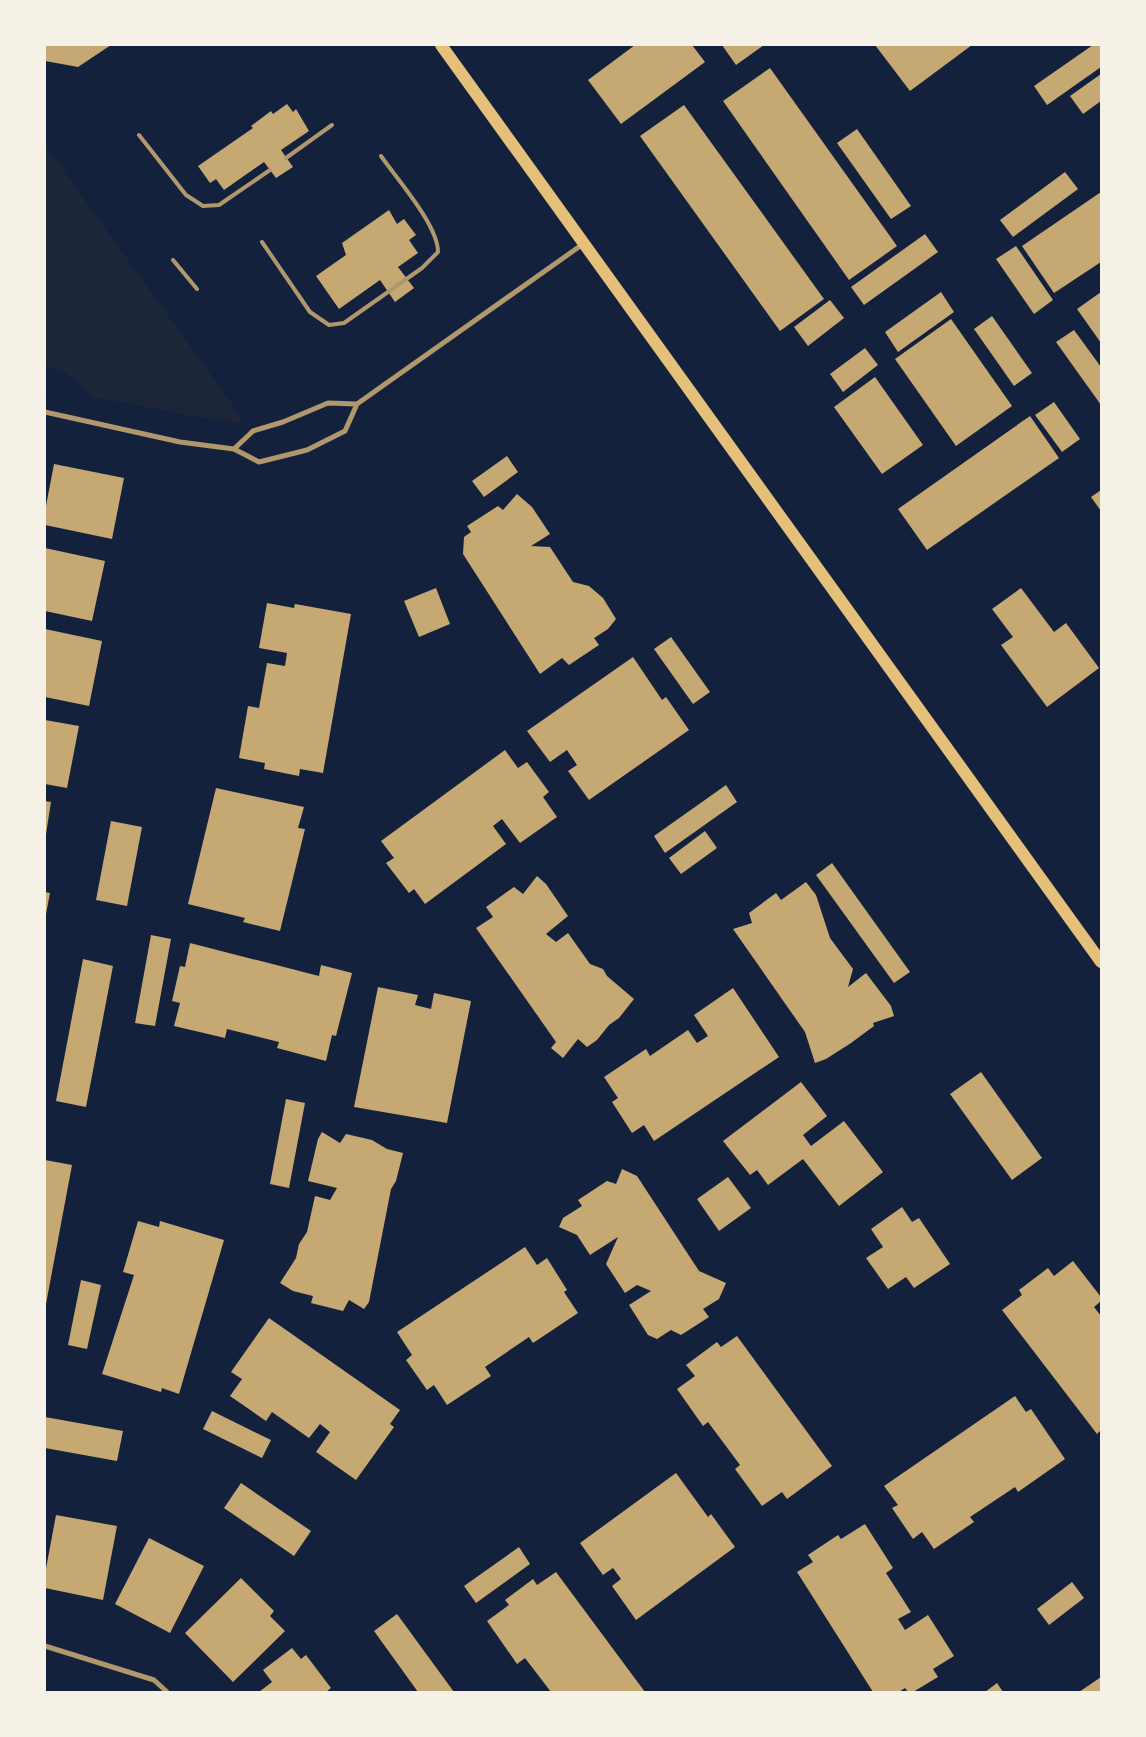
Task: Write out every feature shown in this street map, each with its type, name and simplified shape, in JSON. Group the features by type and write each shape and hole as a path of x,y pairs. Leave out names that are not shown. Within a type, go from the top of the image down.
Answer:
{"main road":[{"path":"440,45 1101,962"}],"street":[{"path":"45,412 180,442 234,449 259,462 307,450 345,431 357,404 583,244"},
{"path":"234,449 253,431 283,422 328,403 357,404"},
{"path":"45,1646 154,1680 167,1692"}],"lane":[{"path":"286,158 332,125"},
{"path":"139,135 186,195 204,206 219,205 270,170"},
{"path":"262,242 310,312 330,324 344,323 422,268 438,252 435,236 432,228 380,156"},
{"path":"173,260 197,289"}],"shaded area":[{"path":"45,145 237,411 242,423 191,416 95,397 89,394 69,375 58,369 45,366"}],"building":[{"path":"45,45 111,45 78,67 45,61"},
{"path":"635,45 692,45 705,62 621,124 588,80"},
{"path":"722,45 764,45 736,65"},
{"path":"875,45 972,45 910,91"},
{"path":"1093,45 1101,45 1101,67 1047,105 1034,86"},
{"path":"770,68 897,246 849,280 723,101"},
{"path":"1101,74 1101,101 1083,114 1070,96"},
{"path":"287,104 293,112 296,109 309,131 281,150 293,167 276,178 264,162 224,190 216,179 210,183 198,166 253,128 251,126 271,111 273,114"},
{"path":"684,105 824,299 780,331 640,136"},
{"path":"857,129 911,206 891,219 837,143"},
{"path":"1065,172 1078,189 1013,237 1000,220"},
{"path":"1101,192 1101,262 1054,293 1022,246"},
{"path":"389,210 397,224 404,219 416,235 409,240 418,253 398,267 414,288 395,302 380,280 339,309 316,276 346,255 342,243"},
{"path":"925,234 938,252 864,305 851,287"},
{"path":"1016,246 1053,300 1034,314 996,259"},
{"path":"941,292 954,312 898,352 885,332"},
{"path":"1101,292 1101,343 1077,309"},
{"path":"830,300 844,318 808,346 794,327"},
{"path":"992,316 1032,373 1014,386 974,329"},
{"path":"951,319 1012,406 956,446 895,359"},
{"path":"1074,330 1101,367 1101,405 1056,342"},
{"path":"865,348 878,365 843,392 830,374"},
{"path":"875,377 923,445 882,474 834,407"},
{"path":"1054,402 1080,439 1062,452 1035,415"},
{"path":"1030,416 1059,458 927,550 898,509"},
{"path":"507,456 518,472 484,497 472,481"},
{"path":"54,464 124,478 112,539 45,525 45,511"},
{"path":"1101,490 1101,511 1091,497"},
{"path":"517,494 532,507 550,534 531,546 550,547 573,582 589,586 603,598 616,619 608,629 594,638 599,645 569,665 562,658 540,674 463,554 464,537 471,532 467,526 498,506 503,510"},
{"path":"45,548 105,561 92,621 45,611"},
{"path":"436,588 450,624 419,637 404,601"},
{"path":"1021,588 1054,632 1066,623 1099,668 1047,707 1001,645 1013,637 992,609"},
{"path":"267,603 294,608 295,604 351,614 323,773 300,769 299,776 264,769 265,763 239,758 248,706 259,708 267,663 285,666 287,653 259,648"},
{"path":"45,629 102,641 89,706 45,697"},
{"path":"671,637 710,692 693,704 654,649"},
{"path":"633,657 662,700 666,697 689,730 589,800 568,771 577,765 567,750 550,762 527,731"},
{"path":"45,720 79,726 67,788 45,784"},
{"path":"505,750 518,768 527,762 549,792 543,797 557,817 520,843 502,819 493,826 506,844 425,904 414,889 409,893 386,863 394,858 381,841"},
{"path":"726,785 737,802 665,853 654,836"},
{"path":"216,788 304,807 298,828 305,829 280,931 243,922 245,918 188,904"},
{"path":"45,801 51,802 46,834 45,834"},
{"path":"111,821 142,827 127,906 96,900"},
{"path":"705,831 717,848 681,874 669,858"},
{"path":"832,863 910,972 894,983 816,875"},
{"path":"537,876 546,884 568,916 546,934 556,942 568,933 590,964 603,969 607,976 634,999 619,1018 609,1025 597,1040 587,1047 578,1039 563,1058 551,1048 556,1042 476,928 493,917 486,907 514,887 523,894"},
{"path":"806,882 816,895 830,938 853,969 848,987 866,973 891,1006 894,1016 873,1023 874,1026 851,1043 826,1059 815,1063 805,1032 733,929 752,923 749,913 776,893 781,900"},
{"path":"45,892 50,893 46,914 45,914"},
{"path":"151,935 171,939 155,1026 135,1023"},
{"path":"190,943 319,976 321,965 352,973 336,1036 332,1035 326,1061 277,1048 279,1042 227,1029 225,1038 174,1026 180,1003 172,1001 180,966 185,967"},
{"path":"83,959 113,966 86,1107 56,1101"},
{"path":"378,987 418,995 415,1005 431,1009 434,993 471,1001 447,1123 354,1107"},
{"path":"733,988 779,1057 654,1141 644,1125 632,1133 612,1102 618,1098 604,1077 646,1049 650,1056 688,1030 697,1043 708,1036 694,1015"},
{"path":"981,1072 1042,1158 1012,1180 950,1094"},
{"path":"801,1082 827,1116 803,1135 811,1146 844,1121 883,1172 839,1206 803,1159 768,1185 757,1170 750,1175 723,1141"},
{"path":"286,1099 305,1103 289,1188 270,1184"},
{"path":"322,1132 340,1143 346,1134 372,1140 387,1149 403,1153 396,1181 391,1189 369,1302 364,1309 349,1300 343,1311 311,1303 313,1296 293,1291 280,1283 296,1258 299,1244 307,1232 315,1196 330,1200 337,1188 308,1181 318,1139"},
{"path":"45,1160 72,1165 46,1304 45,1304"},
{"path":"622,1169 637,1176 699,1271 726,1283 719,1299 703,1309 709,1317 681,1335 671,1330 657,1339 648,1335 629,1305 651,1291 637,1285 625,1293 606,1264 618,1237 590,1255 577,1235 559,1227 563,1218 582,1206 578,1200 607,1181 616,1184"},
{"path":"728,1177 751,1208 719,1231 697,1199"},
{"path":"902,1207 912,1222 919,1218 950,1264 914,1288 906,1277 888,1289 866,1258 883,1247 871,1229"},
{"path":"138,1221 159,1227 160,1221 224,1240 179,1394 162,1388 161,1392 102,1374 134,1275 123,1272"},
{"path":"525,1247 537,1265 547,1258 567,1290 564,1292 578,1313 533,1343 529,1337 485,1367 491,1376 447,1405 434,1385 427,1390 406,1360 412,1355 397,1332"},
{"path":"1073,1261 1101,1297 1101,1301 1094,1307 1101,1316 1101,1430 1097,1434 1002,1310 1022,1295 1019,1290 1048,1268 1054,1276"},
{"path":"81,1280 101,1285 87,1349 68,1345"},
{"path":"269,1318 400,1410 390,1424 394,1427 356,1480 316,1452 330,1432 320,1424 309,1438 272,1412 266,1421 230,1396 242,1379 231,1372"},
{"path":"737,1336 832,1466 787,1499 782,1492 762,1506 735,1469 740,1465 708,1422 703,1426 677,1389 695,1376 686,1365 717,1342 721,1347"},
{"path":"1015,1396 1026,1412 1031,1409 1065,1459 1018,1492 1015,1487 970,1517 974,1522 934,1549 922,1532 913,1539 892,1508 898,1505 884,1486"},
{"path":"212,1411 271,1440 262,1458 203,1429"},
{"path":"45,1417 123,1431 117,1461 45,1448"},
{"path":"676,1473 708,1517 711,1514 735,1547 636,1620 612,1586 621,1579 613,1568 603,1575 580,1543"},
{"path":"241,1483 311,1531 294,1556 224,1508"},
{"path":"56,1515 117,1526 103,1600 45,1588 45,1574"},
{"path":"865,1524 893,1568 886,1573 911,1612 898,1619 905,1630 928,1615 954,1656 933,1669 938,1677 913,1692 908,1692 905,1688 899,1692 873,1692 797,1572 813,1562 808,1555 838,1535 841,1539"},
{"path":"149,1538 204,1566 170,1633 115,1604"},
{"path":"519,1547 530,1564 476,1603 464,1586"},
{"path":"556,1572 645,1692 551,1692 525,1658 517,1664 487,1621 509,1605 505,1600 533,1579 537,1585"},
{"path":"241,1578 274,1611 270,1616 285,1631 233,1682 185,1633"},
{"path":"1072,1582 1084,1598 1049,1625 1037,1609"},
{"path":"397,1614 454,1692 418,1692 374,1631"},
{"path":"292,1648 301,1659 306,1655 331,1688 326,1692 259,1692 272,1682 263,1670"},
{"path":"1101,1677 1101,1692 1079,1692"},
{"path":"997,1683 1003,1692 985,1692"}]}
